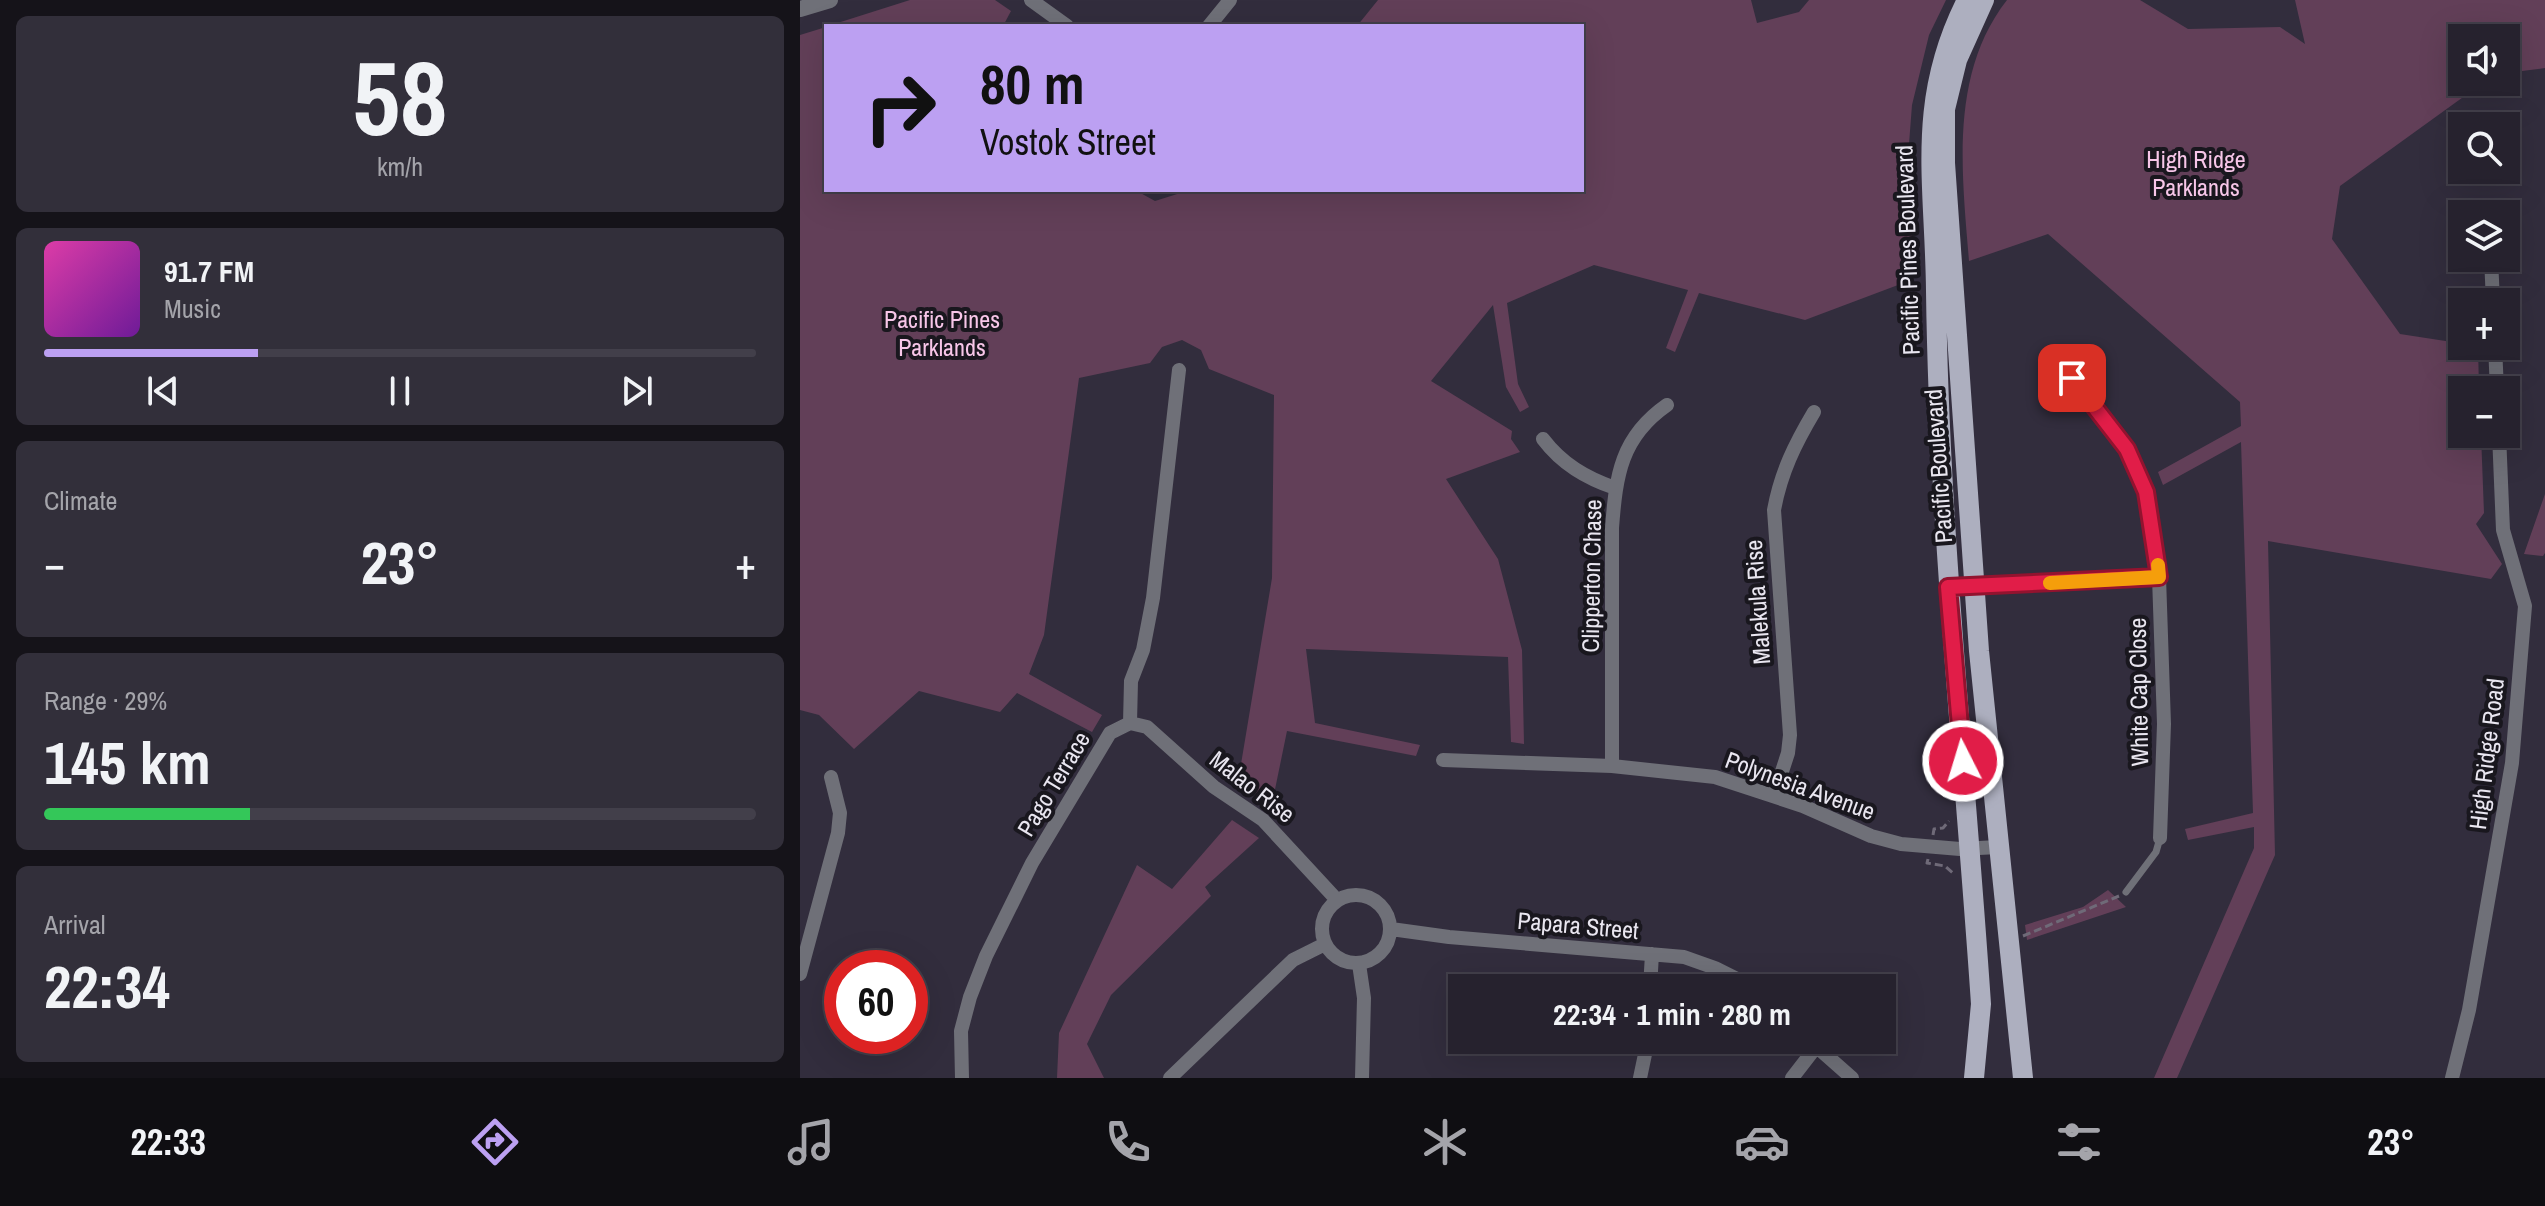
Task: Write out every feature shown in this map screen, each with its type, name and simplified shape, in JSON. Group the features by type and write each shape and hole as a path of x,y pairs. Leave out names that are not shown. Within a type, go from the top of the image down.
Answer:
{"main road":[{"name":"Pacific Pines Boulevard","path":"1967,0 1945,51 1936,83 1929,143 1939,444 1981,1004 1974,1078"},
{"name":"Pacific Boulevard","path":"1984,0 1957,60 1945,109 1945,163 1974,586 2023,1078"}],"street":[{"path":"800,9 830,0"},
{"path":"1031,0 1064,24"},
{"path":"1211,24 1230,0"},
{"path":"1130,723 1131,681 1143,650 1153,598 1179,370"},
{"name":"White Cap Close","path":"2072,378 2127,449 2146,492 2159,577 2164,724 2160,838"},
{"name":"Clipperton Chase","path":"1612,766 1612,528 1615,488 1631,439 1646,419 1667,405"},
{"name":"Malekula Rise","path":"1774,796 1788,753 1790,735 1774,510 1789,455 1814,412"},
{"path":"1543,439 1558,458 1597,482 1615,488"},
{"name":"High Ridge Road","path":"2452,1078 2469,1010 2512,763 2523,636 2525,606 2503,530 2500,448"},
{"path":"1948,587 2159,577"},
{"name":"Malao Rise","path":"1130,723 1147,727 1214,787 1263,820 1337,900"},
{"name":"Pago Terrace","path":"962,1078 961,1031 986,956 1032,863 1110,733 1130,723"},
{"name":"Polynesia Avenue","path":"1443,760 1612,766 1715,777 1774,796 1871,836 1923,847 1998,847"},
{"path":"800,974 838,833 840,813 831,777"},
{"path":"1361,895 1373,899 1389,917 1391,929 1382,953 1359,964 1339,959 1325,944 1323,920 1337,900 1361,895"},
{"name":"Papara Street","path":"1391,929 1449,937 1684,957 1727,974"},
{"path":"1170,1078 1293,960 1325,944"},
{"path":"1651,974 1652,954"},
{"path":"1359,964 1364,998 1362,1078"},
{"path":"1640,1078 1645,1054"},
{"path":"1792,1078 1806,1054"},
{"path":"1825,1054 1852,1078"}],"lane":[{"path":"2126,892 2156,852 2160,838"}],"path":[{"path":"1928,859 1927,863 1951,870 1956,880"},
{"path":"2009,939 2026,936 2098,907 2126,892"}],"green space":[{"path":"910,0 995,0 1011,11 1004,24 834,24"},
{"name":"Pacific Pines Parklands","path":"1378,0 1751,0 1757,23 1799,12 1809,0 1946,0 1929,35 1912,105 1908,157 1914,222 1906,282 1805,320 1699,293 1675,352 1666,348 1688,290 1594,265 1507,303 1518,384 1529,407 1520,412 1506,387 1493,305 1431,381 1512,431 1511,439 1520,452 1446,479 1498,559 1522,650 1524,744 1511,742 1508,657 1306,649 1315,723 1420,745 1416,756 1287,731 1272,804 1238,782 1272,578 1274,395 1209,369 1201,350 1182,340 1162,347 1150,363 1079,378 1044,635 1029,674 1102,715 1092,732 1017,693 1000,712 919,691 854,749 819,715 800,710 800,35 824,28 824,192 1139,192 1155,201 1184,192 1584,192 1584,24 1359,24"},
{"name":"High Ridge Parklands","path":"2007,0 2140,0 2188,29 2280,27 2305,44 2295,0 2545,0 2545,68 2520,71 2520,24 2448,24 2448,96 2465,96 2340,186 2332,239 2400,334 2448,341 2448,360 2478,360 2479,376 2448,376 2448,448 2482,448 2484,513 2476,524 2502,564 2491,579 2268,541 2275,855 2177,1078 2154,1078 2254,848 2254,827 2188,840 2185,829 2253,813 2241,442 2163,485 2158,472 2241,426 2240,402 2048,234 1969,261 1964,194 1964,126 1968,92 1988,29"},
{"path":"2545,494 2545,553 2543,556 2524,554"},
{"path":"1232,820 1259,838 1205,887 1211,896 1111,995 1087,1044 1104,1078 1057,1078 1059,1033 1137,865 1172,889"},
{"path":"2108,890 2126,907 2027,940 2025,925 2083,907"}],"slow traffic":[{"path":"2050,583 2159,577 2158,565"}],"route":[{"path":"1963,761 1948,587 2159,577 2146,492 2127,449 2072,378"}]}
